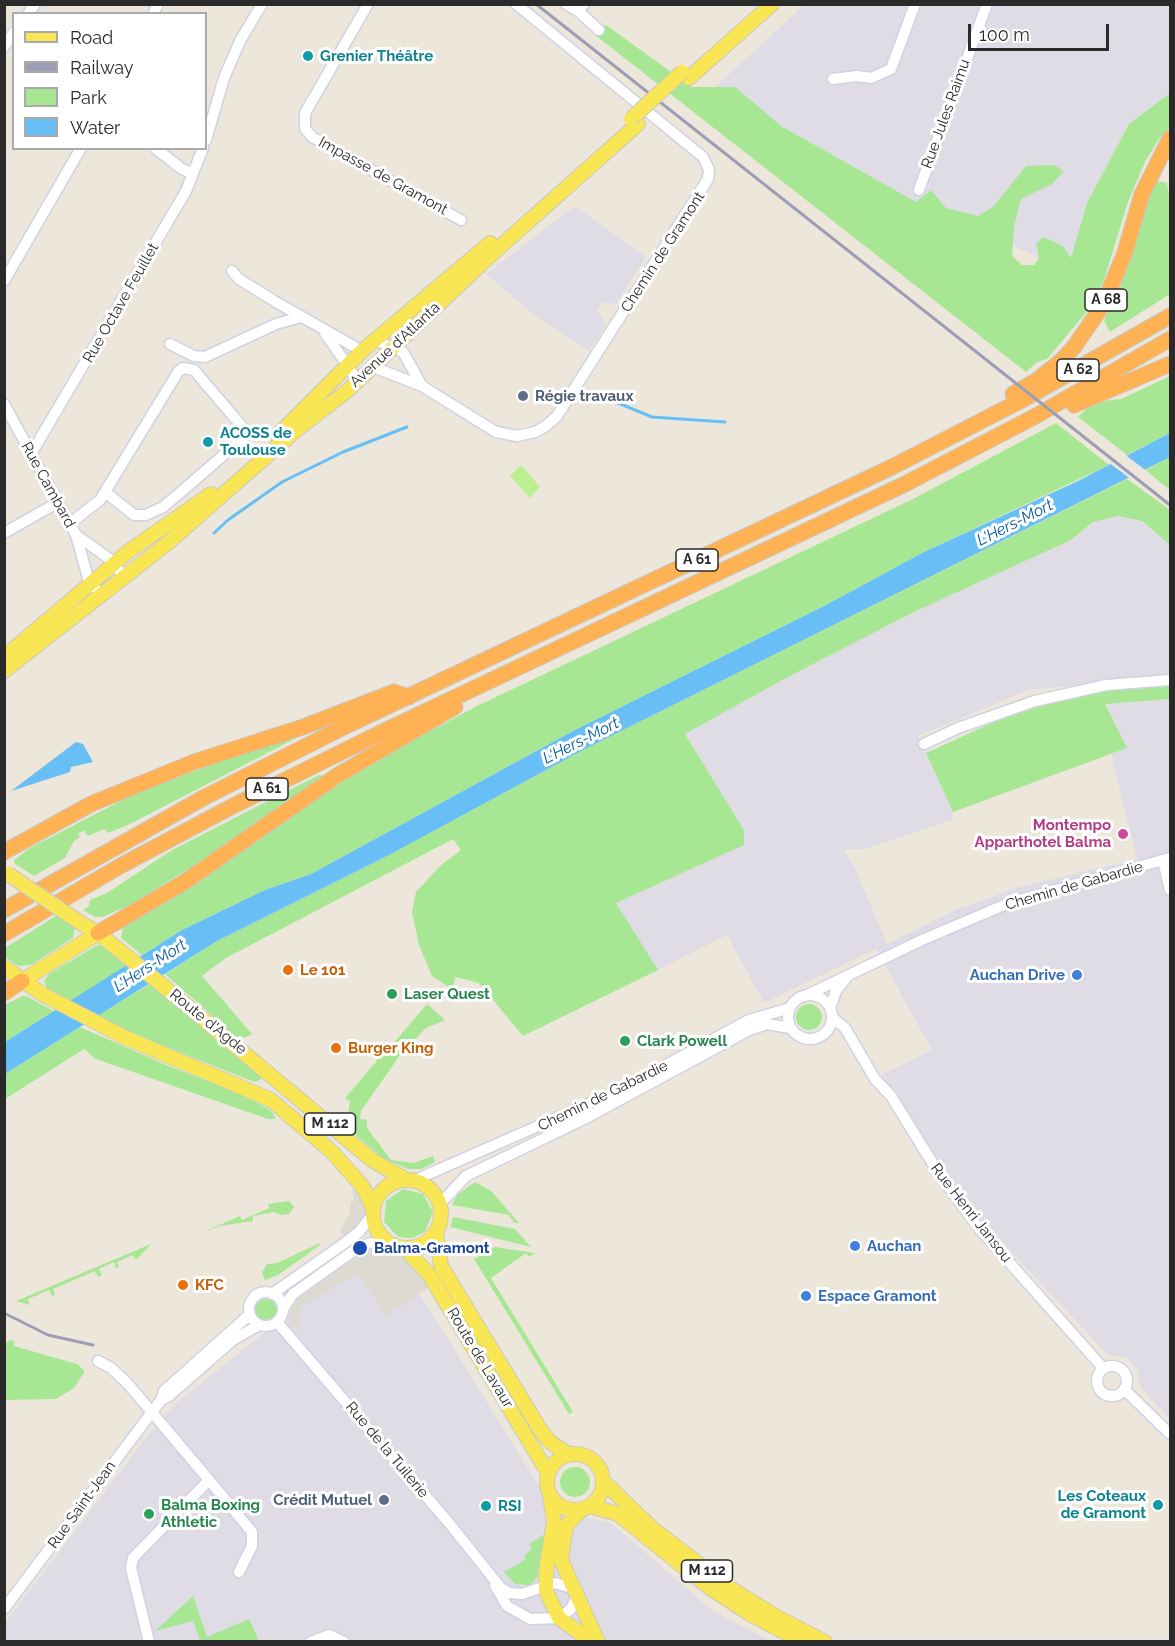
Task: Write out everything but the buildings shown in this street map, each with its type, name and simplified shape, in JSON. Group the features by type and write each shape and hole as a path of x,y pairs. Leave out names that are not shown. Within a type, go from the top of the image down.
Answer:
{"highway":[{"name":"A 68","path":"984,420 1007,397 1054,366 1084,334 1114,282 1142,194 1170,138"},
{"name":"A 62","path":"984,420 1170,316"},
{"name":"A 61","path":"4,934 122,865 231,807 825,522 986,442 1170,339"},
{"path":"986,442 1170,364"},
{"name":"A 61","path":"4,910 205,797 409,696 778,522 984,420"},
{"path":"98,933 186,881 338,776 538,659"},
{"path":"4,852 91,804 194,762 303,727 394,692 409,696"},
{"path":"4,993 22,981"}],"main road":[{"name":"Avenue d'Atlanta","path":"4,671 124,577 358,381 760,4"},
{"name":"Avenue d'Atlanta","path":"685,75 772,4"},
{"name":"Avenue d'Atlanta","path":"4,657 114,564 204,501 284,429 362,351 634,122"},
{"path":"362,351 373,367"},
{"name":"Route d'Agde","path":"6,873 98,933 372,1160 410,1180"},
{"path":"22,981 98,933"},
{"name":"M 112","path":"5,968 42,994 124,1037 272,1100 332,1152 363,1187 373,1211"},
{"path":"410,1180 427,1186 440,1204 441,1215 436,1232 422,1245 405,1248 389,1243 380,1235 373,1211 384,1188 410,1180"},
{"name":"Route de Lavaur","path":"436,1232 438,1257 445,1272 541,1431 550,1442 568,1454"},
{"name":"Route de Lavaur","path":"405,1248 430,1276 548,1473"},
{"path":"592,1641 559,1618 544,1586 554,1521 548,1490 548,1473 556,1460 568,1454 581,1454 593,1459 601,1469 603,1481 600,1495 566,1526 561,1544 562,1566 598,1641"},
{"name":"M 112","path":"603,1481 652,1528 730,1588 775,1616 825,1641"},
{"path":"548,1490 560,1506 586,1508"},
{"name":"M 112","path":"586,1508 618,1514 711,1588 750,1614 802,1641"}],"street":[{"path":"207,137 224,78 240,41 262,4"},
{"name":"Impasse de Gramont","path":"368,4 305,113 305,129 312,137 460,220"},
{"name":"Chemin de Gramont","path":"373,367 422,386 496,432 517,436 546,426 570,396 708,179 707,165 698,153 516,4"},
{"path":"566,4 581,8 599,30"},
{"path":"833,79 857,75 871,78 891,69 915,4"},
{"name":"Rue Jules Raimu","path":"919,190 987,4"},
{"path":"4,281 80,150"},
{"path":"157,150 182,169 192,172"},
{"name":"Rue Octave Feuillet","path":"31,454 186,191 192,172 199,164 202,150"},
{"path":"232,271 239,279 362,351"},
{"path":"170,344 194,356 205,357 276,324 301,317"},
{"path":"320,328 332,340 346,366 358,381"},
{"path":"375,340 394,347 409,360 422,386"},
{"path":"68,525 94,506 105,492 178,372 183,368 194,370 245,430 242,439 182,492 146,515 134,515 105,492"},
{"name":"Rue Cambard","path":"4,404 68,525 76,535 114,564 124,577"},
{"path":"4,533 57,503"},
{"name":"Rue Cambard","path":"76,535 91,583 100,594"},
{"path":"924,744 958,728 1035,701 1106,685 1170,680"},
{"path":"1167,859 1170,890"},
{"name":"Chemin de Gabardie","path":"805,996 922,940 1026,896 1167,859"},
{"path":"826,1033 836,991 848,977"},
{"path":"832,1013 823,999 805,996 796,1000 790,1008 790,1028 801,1037 808,1039 826,1033 842,1034 856,1046"},
{"name":"Chemin de Gabardie","path":"410,1180 620,1090 749,1020 790,1008"},
{"name":"Rue Henri Jansou","path":"832,1013 845,1028 938,1172 976,1226 1103,1368"},
{"name":"Chemin de Gabardie","path":"440,1204 466,1176 584,1119 749,1030 767,1024 790,1028"},
{"path":"272,1294 359,1232 373,1211"},
{"path":"283,1309 280,1299 272,1294 262,1293 254,1298 250,1314 259,1325 269,1326 277,1322 293,1294 356,1249 370,1244 389,1243"},
{"name":"Rue Saint-Jean","path":"4,1609 161,1400 164,1391 250,1314"},
{"name":"Rue de la Tuilerie","path":"277,1322 449,1523 494,1581 509,1593 522,1594 544,1586 561,1584 574,1593"},
{"name":"Rue Saint-Jean","path":"161,1400 169,1396 233,1340 259,1325"},
{"path":"98,1361 118,1375 152,1412 252,1532 252,1546 239,1572"},
{"path":"1115,1366 1123,1371 1126,1380 1124,1389 1112,1396 1101,1391 1097,1380 1103,1368 1115,1366"},
{"path":"1124,1389 1170,1434"},
{"path":"149,1641 131,1568 133,1558 209,1480"},
{"name":"Rue de la Tuilerie","path":"494,1581 501,1599 522,1617 540,1620 559,1618"},
{"path":"559,1618 571,1609 574,1593"},
{"path":"310,1641 329,1635 344,1641"}],"shaded area":[{"path":"804,5 1170,5 1170,93 1129,124 1087,203 1068,270 926,208 702,99"},
{"path":"575,206 646,257 616,304 603,302 597,312 602,316 606,325 589,351 537,317 486,274"},
{"path":"1118,516 1142,522 1170,545 1170,677 1028,690 918,736 953,812 952,820 865,849 844,850 855,868 887,944 955,910 1019,887 1137,859 1111,754 1127,748 1105,703 1170,699 1170,1420 1141,1388 1137,1369 1126,1357 1108,1355 967,1205 920,1138 881,1075 932,1050 876,949 764,1003 727,935 658,970 615,903 744,845 744,830 685,734 786,678 914,612 1071,540 1093,522"},
{"path":"356,1187 365,1205 365,1212 361,1224 346,1239 340,1230 349,1215 351,1201 354,1202 352,1189"},
{"path":"384,1249 409,1260 431,1286 385,1316 358,1273 303,1306 297,1314 301,1324 291,1328 291,1304 294,1299 360,1252"},
{"path":"398,1259 544,1494 564,1508 588,1518 611,1523 714,1612 771,1641 5,1642 4,1624 151,1431 176,1403 299,1305 373,1264"}],"green space":[{"path":"606,25 692,87 735,87 781,126 916,202 931,190 946,208 978,216 993,207 1026,166 1054,165 1064,171 1052,184 1021,199 1014,227 1012,256 1022,265 1034,265 1039,258 1036,243 1044,237 1063,246 1071,258 1087,203 1129,124 1170,93 1170,127 1160,137 1145,162 1128,202 1104,280 1090,308 1047,359 1037,362 1026,372 595,35"},
{"path":"1153,180 1167,183 1170,202 1170,294 1110,332 1104,321 1120,287"},
{"path":"1170,376 1170,433 1127,455 1078,417 1086,409 1103,401 1121,399"},
{"path":"1056,423 1109,465 924,552 826,605 573,731 311,874 265,890 182,930 142,955 121,938 123,927 210,873 332,788 410,742 477,706 913,499"},
{"path":"1170,457 1170,490 1145,470"},
{"path":"521,465 540,487 530,498 510,476"},
{"path":"1127,479 1170,510 1170,545 1142,521 1118,516 1093,522 1071,540 914,612 786,678 685,734 744,830 744,845 616,903 658,970 523,1036 479,983 455,977 453,990 432,976 419,945 412,912 416,892 441,865 461,850 453,839 226,958 202,976 252,1034 240,1040 165,974 217,941 391,854 583,750"},
{"path":"1170,684 1170,699 1105,704 1127,748 953,812 926,753 1009,715 1081,695"},
{"path":"304,734 128,825 108,833 104,829 88,836 84,830 78,834 80,837 74,841 65,858 34,876 15,864 14,860 30,848 138,792 235,756"},
{"path":"319,775 324,776 208,857 128,906 102,917 95,917 83,910 89,906 90,900 107,893 172,850"},
{"path":"56,916 75,928 73,938 31,965 18,966 5,957 5,948"},
{"path":"97,945 106,947 127,965 69,1002 47,989 44,981 49,974"},
{"path":"150,984 256,1071 262,1077 260,1080 254,1082 127,1031 97,1016"},
{"path":"22,996 54,1011 5,1042 5,1005"},
{"path":"427,1004 445,1020 426,1028 400,1055 361,1111 360,1119 367,1120 367,1128 391,1160 414,1163 433,1156 435,1162 422,1169 408,1169 383,1158 351,1131 344,1114 348,1114 350,1101 345,1098 376,1062 379,1049 385,1053"},
{"path":"809,1004 818,1008 822,1017 818,1026 809,1030 800,1026 796,1017 800,1008"},
{"path":"80,1027 171,1067 238,1093 262,1105 272,1112 276,1119 268,1119 96,1059 84,1049 5,1099 5,1074"},
{"path":"475,1182 491,1191 519,1223 514,1223 509,1215 452,1205 457,1195"},
{"path":"403,1189 423,1194 433,1212 425,1232 412,1238 398,1237 384,1222 386,1201"},
{"path":"289,1201 294,1207 289,1214 281,1215 274,1212 253,1216 253,1221 220,1226 199,1234 240,1216 242,1220 269,1208 268,1204"},
{"path":"453,1217 515,1229 531,1247 450,1227"},
{"path":"320,1243 278,1275 265,1280 262,1272 267,1264 277,1263"},
{"path":"151,1244 136,1260 133,1255 117,1262 119,1267 116,1268 114,1262 99,1269 102,1275 98,1277 95,1271 53,1289 55,1295 52,1296 49,1290 28,1299 30,1305 16,1301"},
{"path":"495,1247 535,1253 529,1257 526,1253 491,1278 573,1412 569,1414 474,1259"},
{"path":"266,1299 274,1302 277,1310 274,1318 266,1321 258,1318 255,1310 258,1302"},
{"path":"10,1340 14,1341 14,1346 77,1364 85,1371 74,1388 56,1399 5,1400 5,1344"},
{"path":"575,1467 581,1468 589,1476 589,1488 581,1496 575,1497 569,1496 561,1488 560,1482 561,1476 569,1468"},
{"path":"545,1534 537,1577 530,1585 515,1584 504,1572 526,1559 524,1556 532,1549 529,1544"},
{"path":"193,1596 207,1637 249,1619 259,1641 200,1641 193,1621 155,1631"}],"water":[{"name":"L'Hers-Mort","path":"1170,433 1170,457 583,750 391,854 217,941 5,1074 5,1042 182,930 265,890 311,874 573,731 826,605 924,552 1078,481"},
{"path":"76,742 83,744 93,762 71,767 70,772 11,791"}],"pier":[{"path":"1124,454 1148,472 1132,480 1108,462"}],"waterway":[{"path":"592,395 606,398 652,417 725,422"},
{"path":"214,533 228,520 282,482 343,452 407,427"}],"railway":[{"path":"536,4 1170,505"},
{"path":"4,1313 48,1335 93,1345"}],"place":[{"name":"Grenier Théâtre","path":"308,56"},
{"name":"Régie travaux","path":"523,396"},
{"name":"ACOSS de Toulouse","path":"208,442"},
{"name":"Montempo Apparthotel Balma","path":"1123,834"},
{"name":"Le 101","path":"288,970"},
{"name":"Auchan Drive","path":"1077,975"},
{"name":"Laser Quest","path":"392,994"},
{"name":"Clark Powell","path":"625,1041"},
{"name":"Burger King","path":"336,1048"},
{"name":"Auchan","path":"855,1246"},
{"name":"Balma-Gramont","path":"360,1248"},
{"name":"KFC","path":"183,1285"},
{"name":"Espace Gramont","path":"806,1296"},
{"name":"Crédit Mutuel","path":"384,1500"},
{"name":"Les Coteaux de Gramont","path":"1158,1505"},
{"name":"RSI","path":"486,1506"},
{"name":"Balma Boxing Athletic","path":"149,1514"}]}
